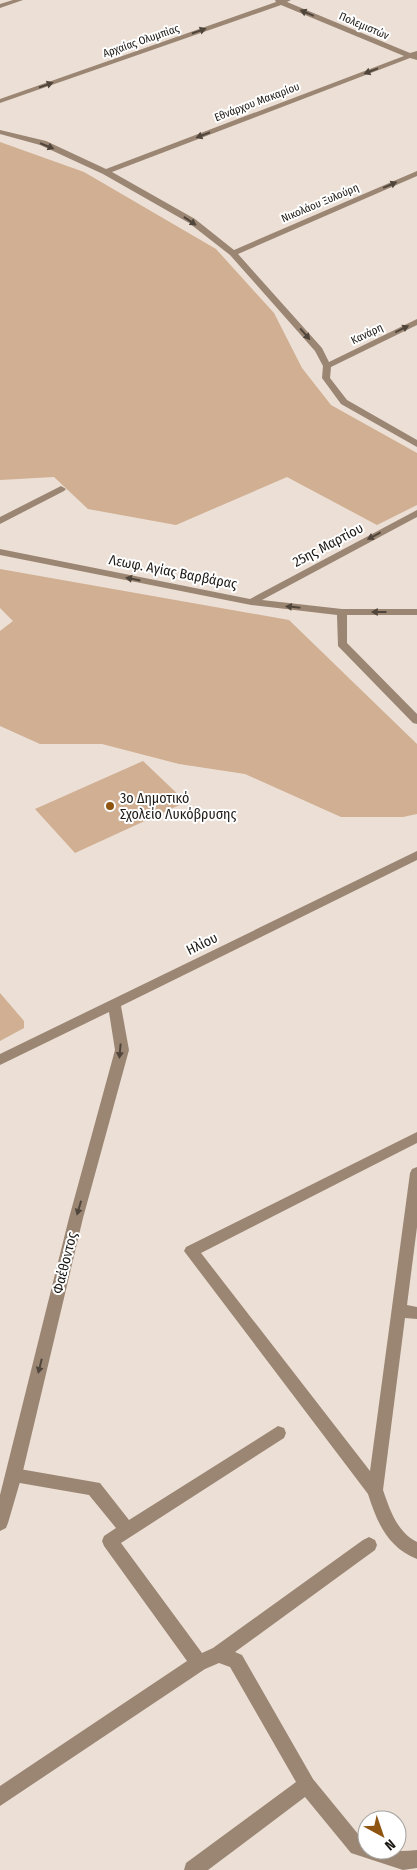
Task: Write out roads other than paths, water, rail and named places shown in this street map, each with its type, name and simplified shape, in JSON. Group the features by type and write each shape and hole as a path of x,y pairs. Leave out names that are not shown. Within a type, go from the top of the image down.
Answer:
{"street":[{"path":"0,6 20,0"},
{"name":"Πολεμιστών","path":"282,1 415,56"},
{"name":"Αρχαίας Ολυμπίας","path":"0,101 282,1"},
{"name":"Εθνάρχου Μακαρίου","path":"106,172 415,56"},
{"path":"0,132 43,144 106,172 149,195 192,222 233,253 319,350 327,366 326,378 344,402 417,444"},
{"name":"Νικολάου Ξυλούρη","path":"233,253 417,173"},
{"name":"Κανάρη","path":"327,366 417,322"},
{"path":"0,521 61,489"},
{"name":"25ης Μαρτίου","path":"251,602 417,513"},
{"name":"Λεωφ. Αγίας Βαρβάρας","path":"0,552 251,602 342,612 417,612"},
{"path":"342,612 342,644 417,720"},
{"name":"Ηλίου","path":"0,1060 417,854"},
{"name":"Φαέθοντος","path":"0,1522 14,1475 76,1218 122,1050 114,1003"},
{"path":"417,1137 191,1250 376,1490 385,1521 406,1545 417,1551"},
{"path":"376,1490 417,1173"},
{"path":"399,1311 417,1313"},
{"path":"199,1663 110,1541 278,1433"},
{"path":"14,1475 94,1488 127,1530"},
{"path":"0,1797 199,1663 219,1654 369,1545"},
{"path":"219,1654 236,1662 307,1785 357,1846"},
{"path":"193,1870 307,1785"},
{"path":"401,1860 417,1859"}],"place":[{"name":"3ο Δημοτικό Σχολείο Λυκόβρυσης","path":"110,806"}]}
